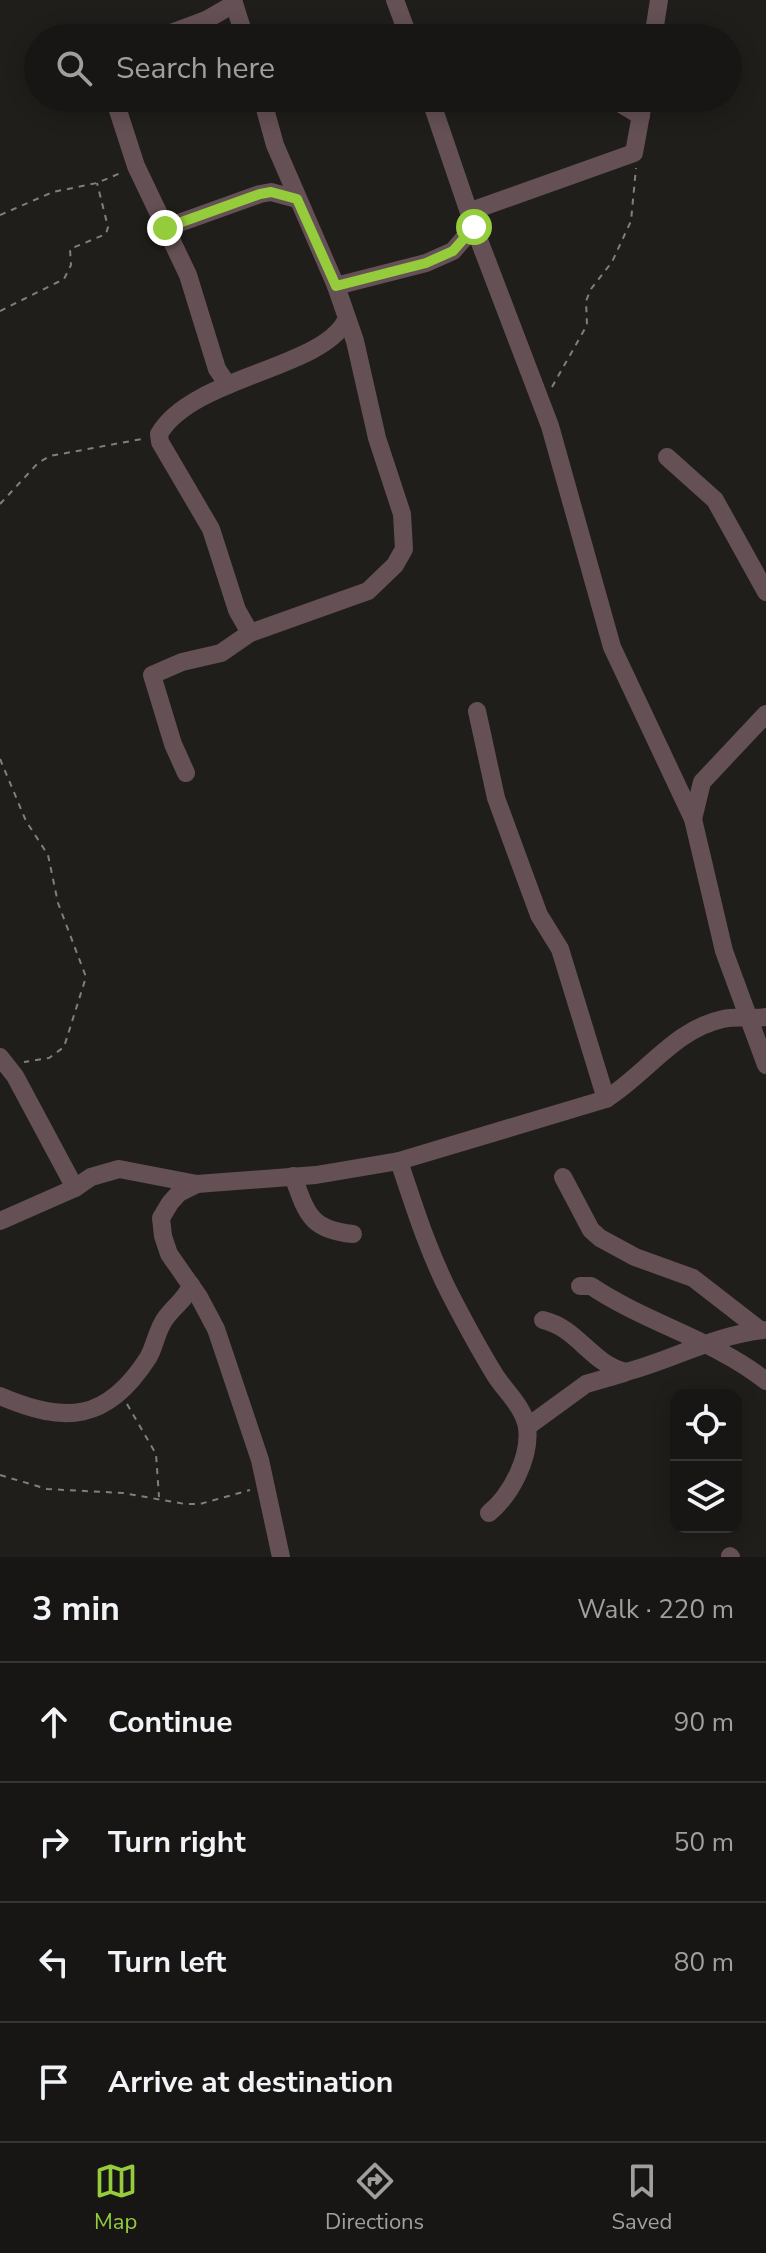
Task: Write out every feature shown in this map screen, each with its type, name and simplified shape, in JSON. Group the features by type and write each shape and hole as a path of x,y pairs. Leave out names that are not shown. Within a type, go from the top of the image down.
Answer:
{"street":[{"path":"395,0 404,24"},
{"path":"655,24 659,0"},
{"path":"194,24 215,16 234,2 241,24"},
{"path":"119,112 136,166 188,275 217,369 228,385"},
{"path":"186,773 173,744 152,675 182,662 221,653 250,633 368,591 395,565 404,549 402,514 377,438 355,341 345,322 336,286 297,199 267,112"},
{"path":"435,112 544,411 612,647 693,819 724,951 766,1065"},
{"path":"336,286 426,263 453,251 472,219 634,153 642,112"},
{"path":"165,228 260,194 271,192 297,199"},
{"path":"250,633 237,610 211,529 160,442 159,434 174,414 228,385 322,344 345,322"},
{"path":"667,457 715,500 766,592"},
{"path":"477,711 496,798 539,915 560,949 606,1099"},
{"path":"693,819 702,782 766,714"},
{"path":"0,1221 75,1188 91,1177 119,1169 197,1184 293,1176 399,1161 606,1099 633,1082 663,1051 695,1028 725,1018 766,1017"},
{"path":"3,1061 75,1188"},
{"path":"399,1161 449,1293 495,1375 524,1416 527,1427 528,1444 522,1462 505,1498 489,1513"},
{"path":"293,1176 319,1227 353,1234"},
{"path":"563,1177 591,1230 600,1238 635,1257 680,1270 763,1330"},
{"path":"197,1184 179,1193 161,1218 169,1254 216,1329 265,1485 281,1557"},
{"path":"0,1396 32,1410 69,1414 105,1403 148,1358 163,1322 188,1294 191,1285"},
{"path":"580,1286 591,1286 748,1367 766,1381"},
{"path":"543,1320 565,1328 600,1362 626,1372"},
{"path":"527,1427 586,1384 704,1346 727,1335 763,1330"}],"path":[{"path":"544,411 556,378 587,325 586,301 591,289 612,262 631,221 637,178 634,153"},
{"path":"0,215 53,192 97,183 136,166"},
{"path":"0,311 64,279 71,265 70,249 106,234 108,227 97,183"},
{"path":"0,504 38,463 50,456 122,444 159,434"},
{"path":"0,759 26,821 48,855 58,903 86,977 64,1047 45,1059 3,1061"},
{"path":"119,1391 156,1454 160,1499"},
{"path":"0,1475 47,1489 200,1504 265,1485"}],"route":[{"path":"165,228 229,202 260,194 271,192 297,199 336,286 402,272 426,263 453,251 474,227"}]}
